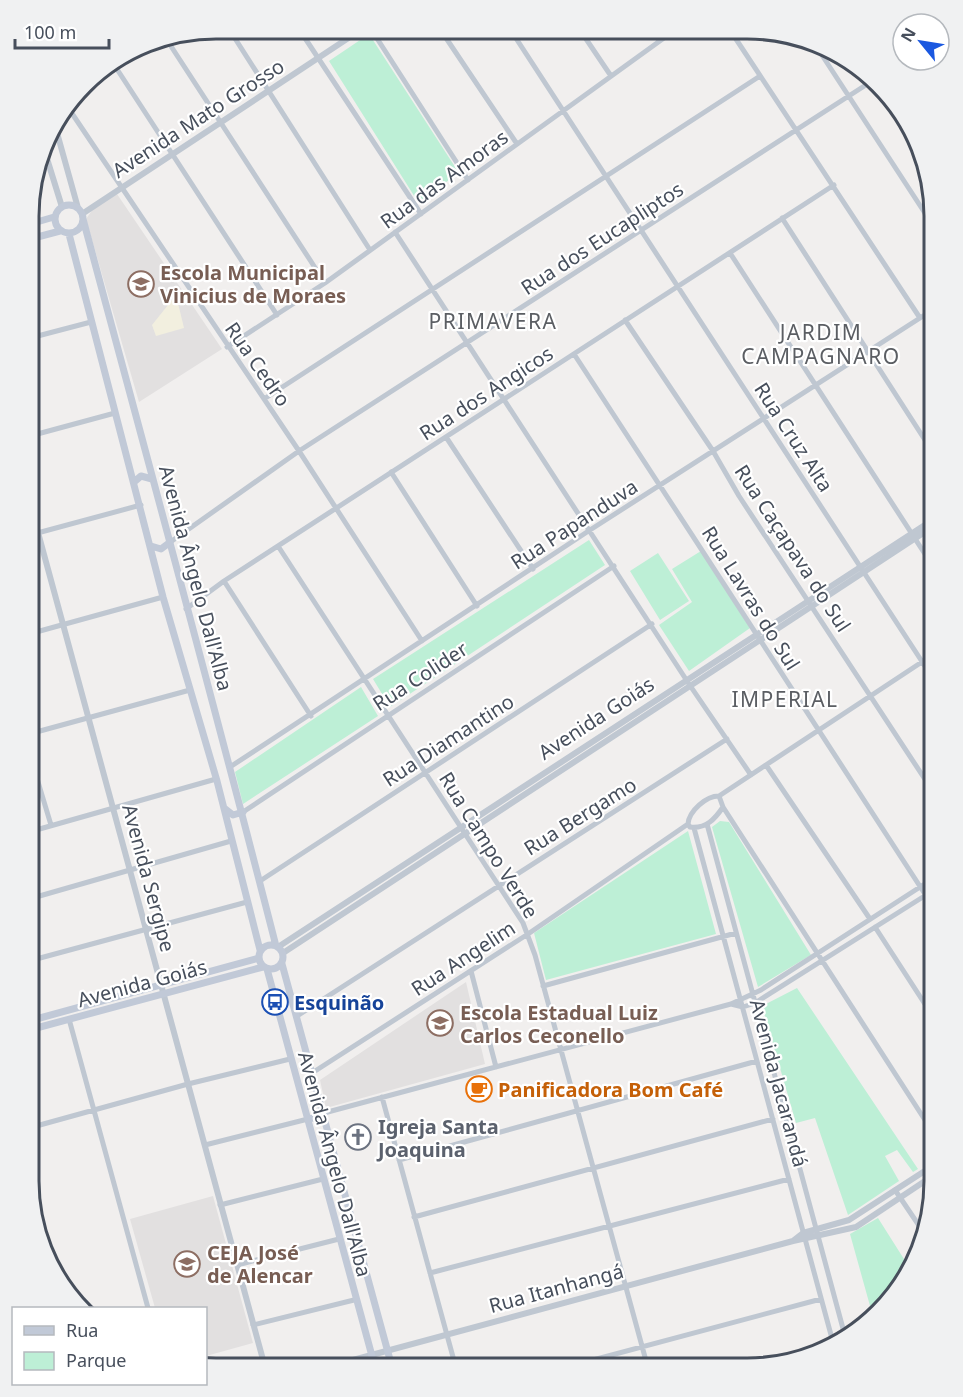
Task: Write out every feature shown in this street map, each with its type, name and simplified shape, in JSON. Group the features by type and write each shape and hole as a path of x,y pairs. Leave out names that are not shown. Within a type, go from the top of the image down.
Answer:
{"main road":[{"path":"39,221 54,217 62,207 70,204 81,214 78,230 69,234 60,231 39,237"},
{"name":"Avenida Ângelo Dall'Alba","path":"81,214 279,948"},
{"path":"54,217 60,231"},
{"name":"Avenida Ângelo Dall'Alba","path":"69,234 164,597 224,808 260,950"},
{"path":"134,482 141,476 152,479"},
{"path":"151,546 161,549 169,543"},
{"path":"224,808 234,815 243,812"},
{"path":"268,946 279,948 282,964 274,969 265,968 259,958 260,950 268,946"},
{"name":"Avenida Goiás","path":"39,1019 259,958"},
{"name":"Avenida Ângelo Dall'Alba","path":"282,964 390,1358"},
{"name":"Avenida Ângelo Dall'Alba","path":"265,968 308,1119 354,1300 372,1356"},
{"name":"Avenida Goiás","path":"39,1027 265,968"},
{"path":"308,1119 319,1117 324,1113"}],"street":[{"path":"236,39 370,250"},
{"path":"306,39 421,214"},
{"name":"Avenida Mato Grosso","path":"81,214 347,39"},
{"path":"377,39 468,180"},
{"path":"447,39 517,144"},
{"name":"Rua Cruz Alta","path":"516,39 924,665"},
{"path":"586,39 611,76"},
{"name":"Rua das Amoras","path":"227,347 325,283 662,39"},
{"path":"736,39 920,318"},
{"path":"170,45 325,283"},
{"path":"823,56 924,211"},
{"path":"117,70 277,315"},
{"path":"264,399 760,76"},
{"name":"Rua dos Eucapliptos","path":"169,543 299,451 798,131 866,85"},
{"name":"Rua Cedro","path":"72,114 299,451 422,641"},
{"name":"Avenida Ângelo Dall'Alba","path":"58,136 81,214"},
{"path":"48,161 62,207"},
{"name":"Rua dos Angicos","path":"186,609 224,581 834,185"},
{"path":"782,218 924,438"},
{"path":"395,232 652,624 687,682 751,775"},
{"path":"730,253 924,553"},
{"name":"Rua Papanduva","path":"230,767 590,530 924,315"},
{"name":"Rua Caçapava do Sul","path":"626,320 924,779"},
{"path":"39,336 91,322"},
{"name":"Rua Lavras do Sul","path":"574,354 924,892"},
{"path":"39,434 115,413"},
{"path":"446,437 532,569"},
{"path":"391,472 477,606"},
{"path":"39,533 141,505"},
{"name":"Avenida Goiás","path":"279,948 461,826 757,638 924,527"},
{"name":"Avenida Goiás","path":"913,536 924,531"},
{"name":"Avenida Sergipe","path":"39,537 262,1358"},
{"name":"Rua Campo Verde","path":"278,546 500,885 528,934 645,1358"},
{"name":"Rua Colider","path":"243,812 614,566"},
{"path":"224,581 310,716"},
{"path":"39,632 164,597"},
{"name":"Rua Diamantino","path":"260,880 652,624"},
{"path":"922,662 719,796 723,807 924,1118"},
{"name":"Avenida Goiás","path":"279,948 467,834 687,682"},
{"path":"39,731 190,690"},
{"name":"Rua Bergamo","path":"297,1016 727,739"},
{"path":"766,765 870,919"},
{"path":"39,829 216,779"},
{"path":"39,785 51,825"},
{"name":"Rua Angelim","path":"312,1072 528,934 687,824 690,815 695,810 712,797 719,796"},
{"path":"687,824 694,828 707,824 723,807"},
{"path":"707,824 843,1329"},
{"name":"Avenida Jacarandá","path":"694,828 831,1336"},
{"path":"39,896 231,841"},
{"path":"324,1113 731,1004 761,990 924,885"},
{"path":"731,1004 743,1007 755,1003 924,896"},
{"path":"39,958 248,902"},
{"path":"875,927 924,1003"},
{"path":"543,986 736,933"},
{"path":"471,971 496,1067"},
{"path":"69,1019 148,1307"},
{"path":"39,1125 188,1084 290,1059"},
{"path":"399,1160 757,1061"},
{"path":"382,1097 453,1358"},
{"path":"205,1145 308,1119"},
{"path":"414,1217 773,1119"},
{"name":"Rua Itanhangá","path":"817,1233 849,1220 924,1171"},
{"path":"220,1205 323,1179"},
{"path":"430,1273 789,1179"},
{"name":"Rua Itanhangá","path":"364,1358 793,1241 804,1236 856,1227 924,1181"},
{"path":"895,1190 919,1225"},
{"path":"237,1265 339,1239"},
{"path":"601,1358 821,1299"},
{"path":"253,1325 354,1300"}],"shaded area":[{"name":"Escola Municipal Vinicius de Moraes","path":"117,194 222,349 139,402 86,219 93,209"},
{"name":"Escola Estadual Luiz Carlos Ceconello","path":"466,982 485,1064 326,1108 320,1080"},
{"name":"CEJA José de Alencar","path":"213,1196 253,1343 207,1356 207,1307 155,1307 130,1219"}],"green space":[{"path":"362,39 372,39 459,173 418,202 329,61"},
{"path":"589,540 605,565 390,707 373,679"},
{"path":"701,551 750,628 689,671 659,625 692,602 672,569"},
{"path":"658,553 689,601 660,620 630,571"},
{"path":"361,687 378,716 243,804 235,772"},
{"path":"720,821 729,822 811,955 758,987 712,827"},
{"path":"688,831 716,934 546,980 534,933"},
{"path":"797,988 918,1169 913,1172 897,1150 885,1156 899,1181 848,1215 815,1118 796,1123 762,1006"},
{"path":"878,1218 905,1261 894,1279 870,1308 850,1234"}],"sand":[{"path":"176,295 184,328 156,336 152,325"}],"place":[{"name":"Escola Municipal Vinicius de Moraes","path":"141,284"},
{"name":"Esquinão","path":"275,1002"},
{"name":"Escola Estadual Luiz Carlos Ceconello","path":"440,1023"},
{"name":"Panificadora Bom Café","path":"479,1089"},
{"name":"Igreja Santa Joaquina","path":"358,1137"},
{"name":"CEJA José de Alencar","path":"187,1264"}],"district":[{"name":"PRIMAVERA","path":"493,321"},
{"name":"JARDIM CAMPAGNARO","path":"821,344"},
{"name":"IMPERIAL","path":"785,699"}]}
